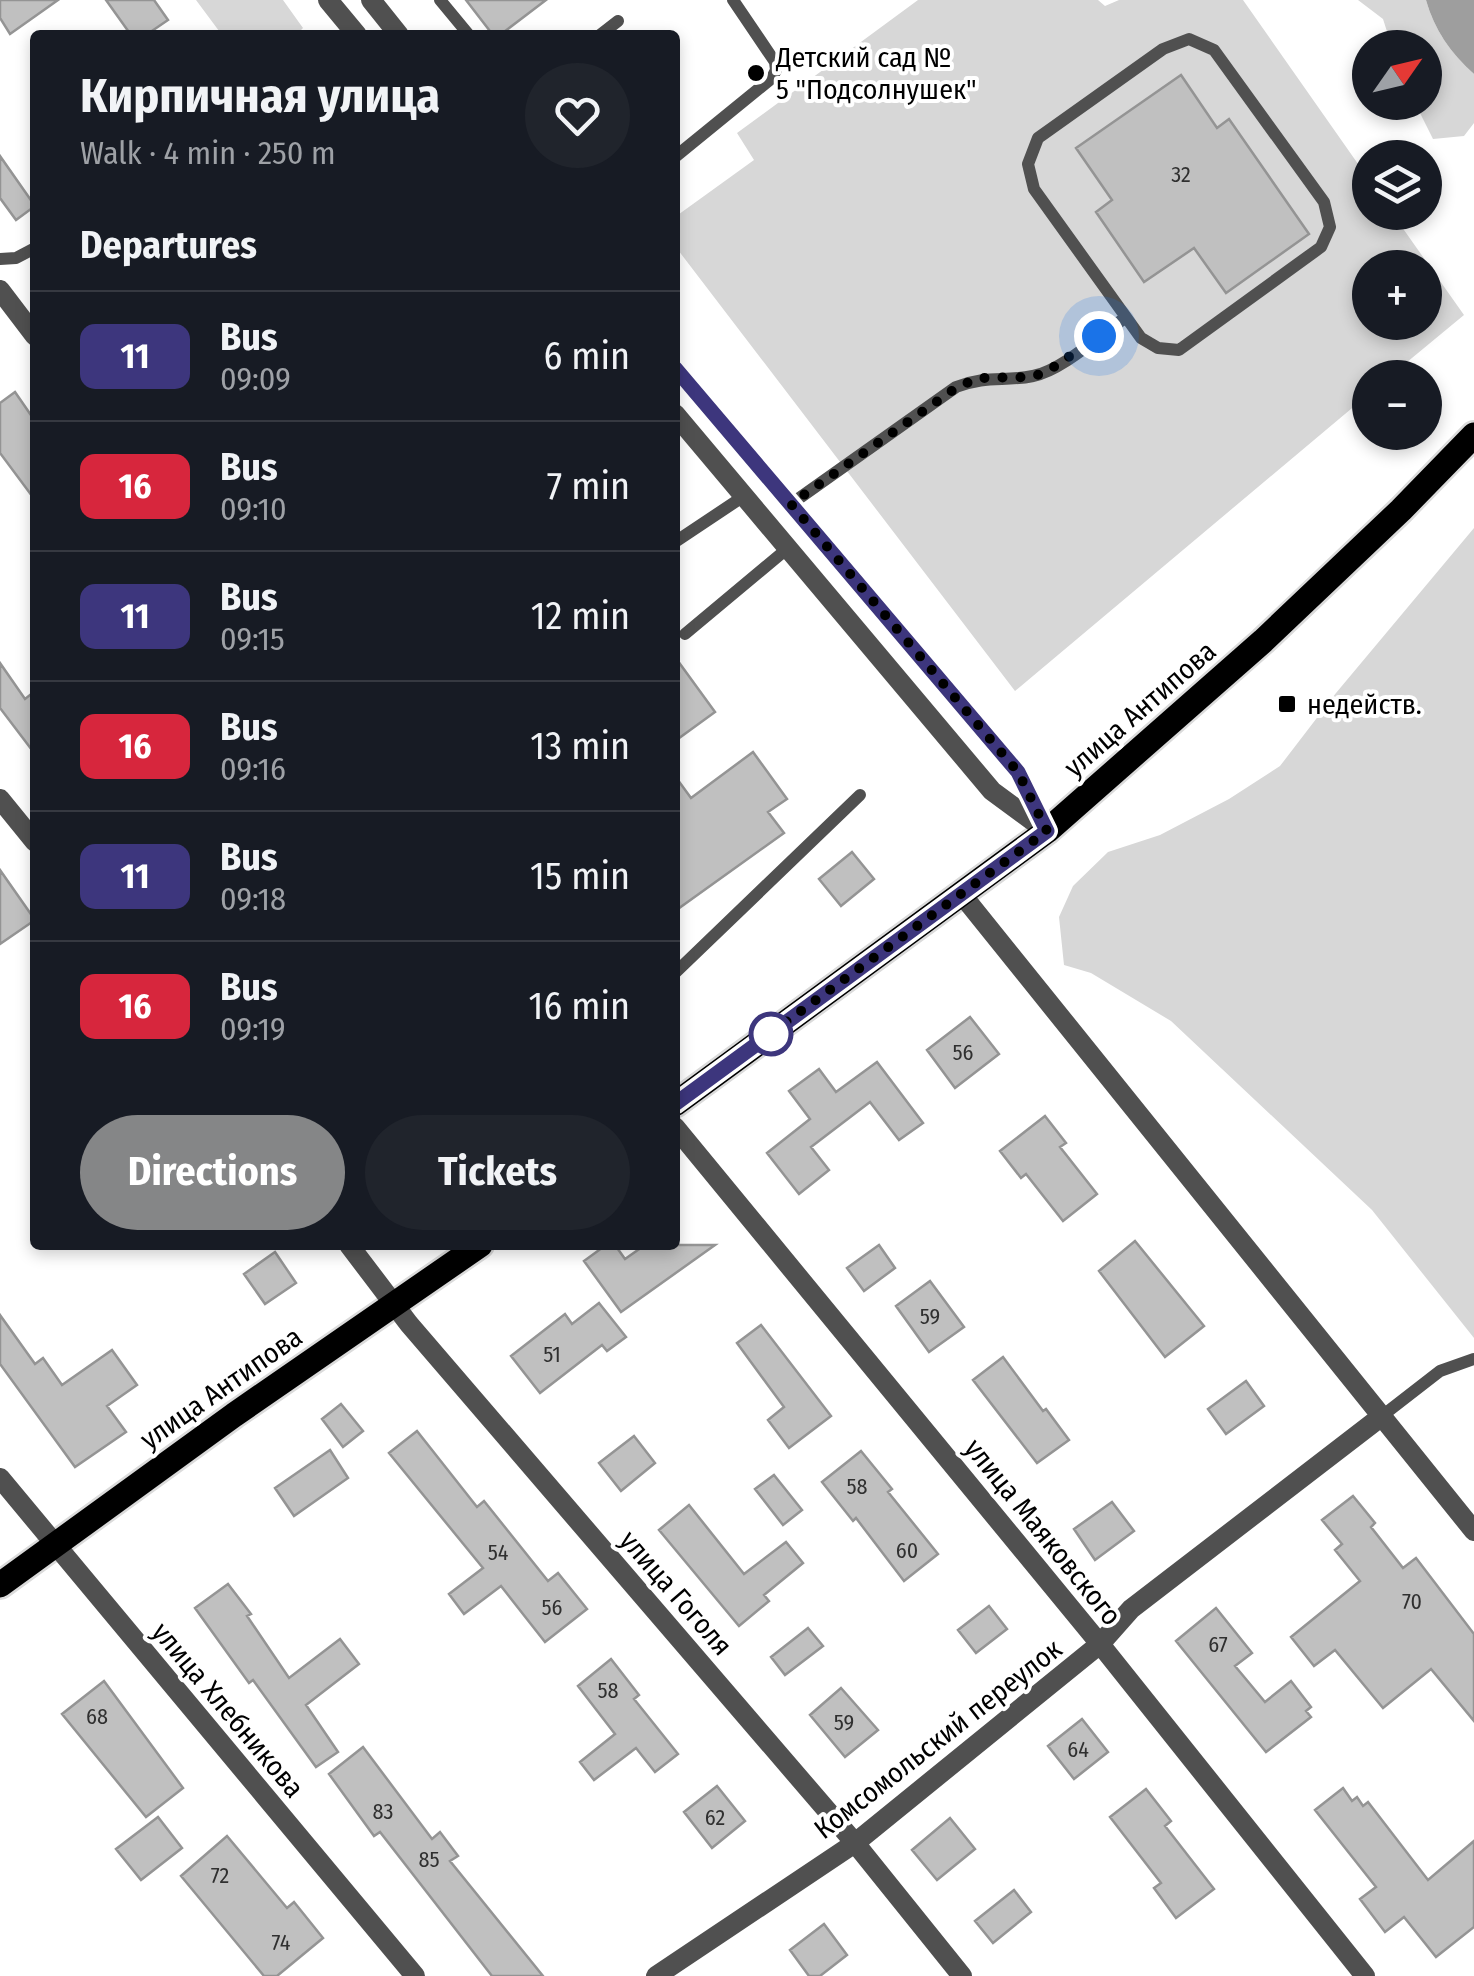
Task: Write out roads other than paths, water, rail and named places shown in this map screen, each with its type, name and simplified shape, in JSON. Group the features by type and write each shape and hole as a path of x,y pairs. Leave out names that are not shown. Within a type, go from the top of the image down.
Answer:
{"main road":[{"name":"улица Антипова","path":"680,1100 1047,831 1263,641 1474,435"},
{"name":"улица Антипова","path":"0,1585 473,1250"}],"street":[{"path":"328,0 348,30"},
{"path":"371,0 396,30"},
{"path":"0,290 30,329"},
{"path":"680,374 1018,772 1047,831"},
{"path":"680,420 992,791 1047,831"},
{"path":"0,800 30,836"},
{"path":"963,896 1474,1531"},
{"name":"улица Маяковского","path":"680,1133 1100,1644 1365,1976"},
{"name":"улица Гоголя","path":"353,1250 394,1304 855,1843 962,1976"},
{"name":"Комсомольский переулок","path":"656,1976 855,1843 1100,1644 1131,1609 1382,1416"},
{"name":"улица Хлебникова","path":"0,1478 415,1976"}],"lane":[{"path":"440,0 464,30"},
{"path":"680,154 772,78 776,70 733,0"},
{"path":"606,30 618,21"},
{"path":"1189,40 1214,50 1324,202 1330,226 1320,247 1179,350 1158,348 1141,338 1124,318 1034,189 1028,164 1038,138 1162,49 1189,40"},
{"path":"0,259 16,258 30,251"},
{"path":"791,504 956,388 978,378 1032,377 1048,371 1124,318"},
{"path":"680,539 744,496"},
{"path":"685,634 788,548"},
{"path":"680,968 860,795"},
{"path":"1382,1416 1440,1372 1474,1358"}],"place":[{"name":"Детский сад № 5 \"Подсолнушек\"","path":"756,73"},
{"name":"недейств.","path":"1287,704"}]}
